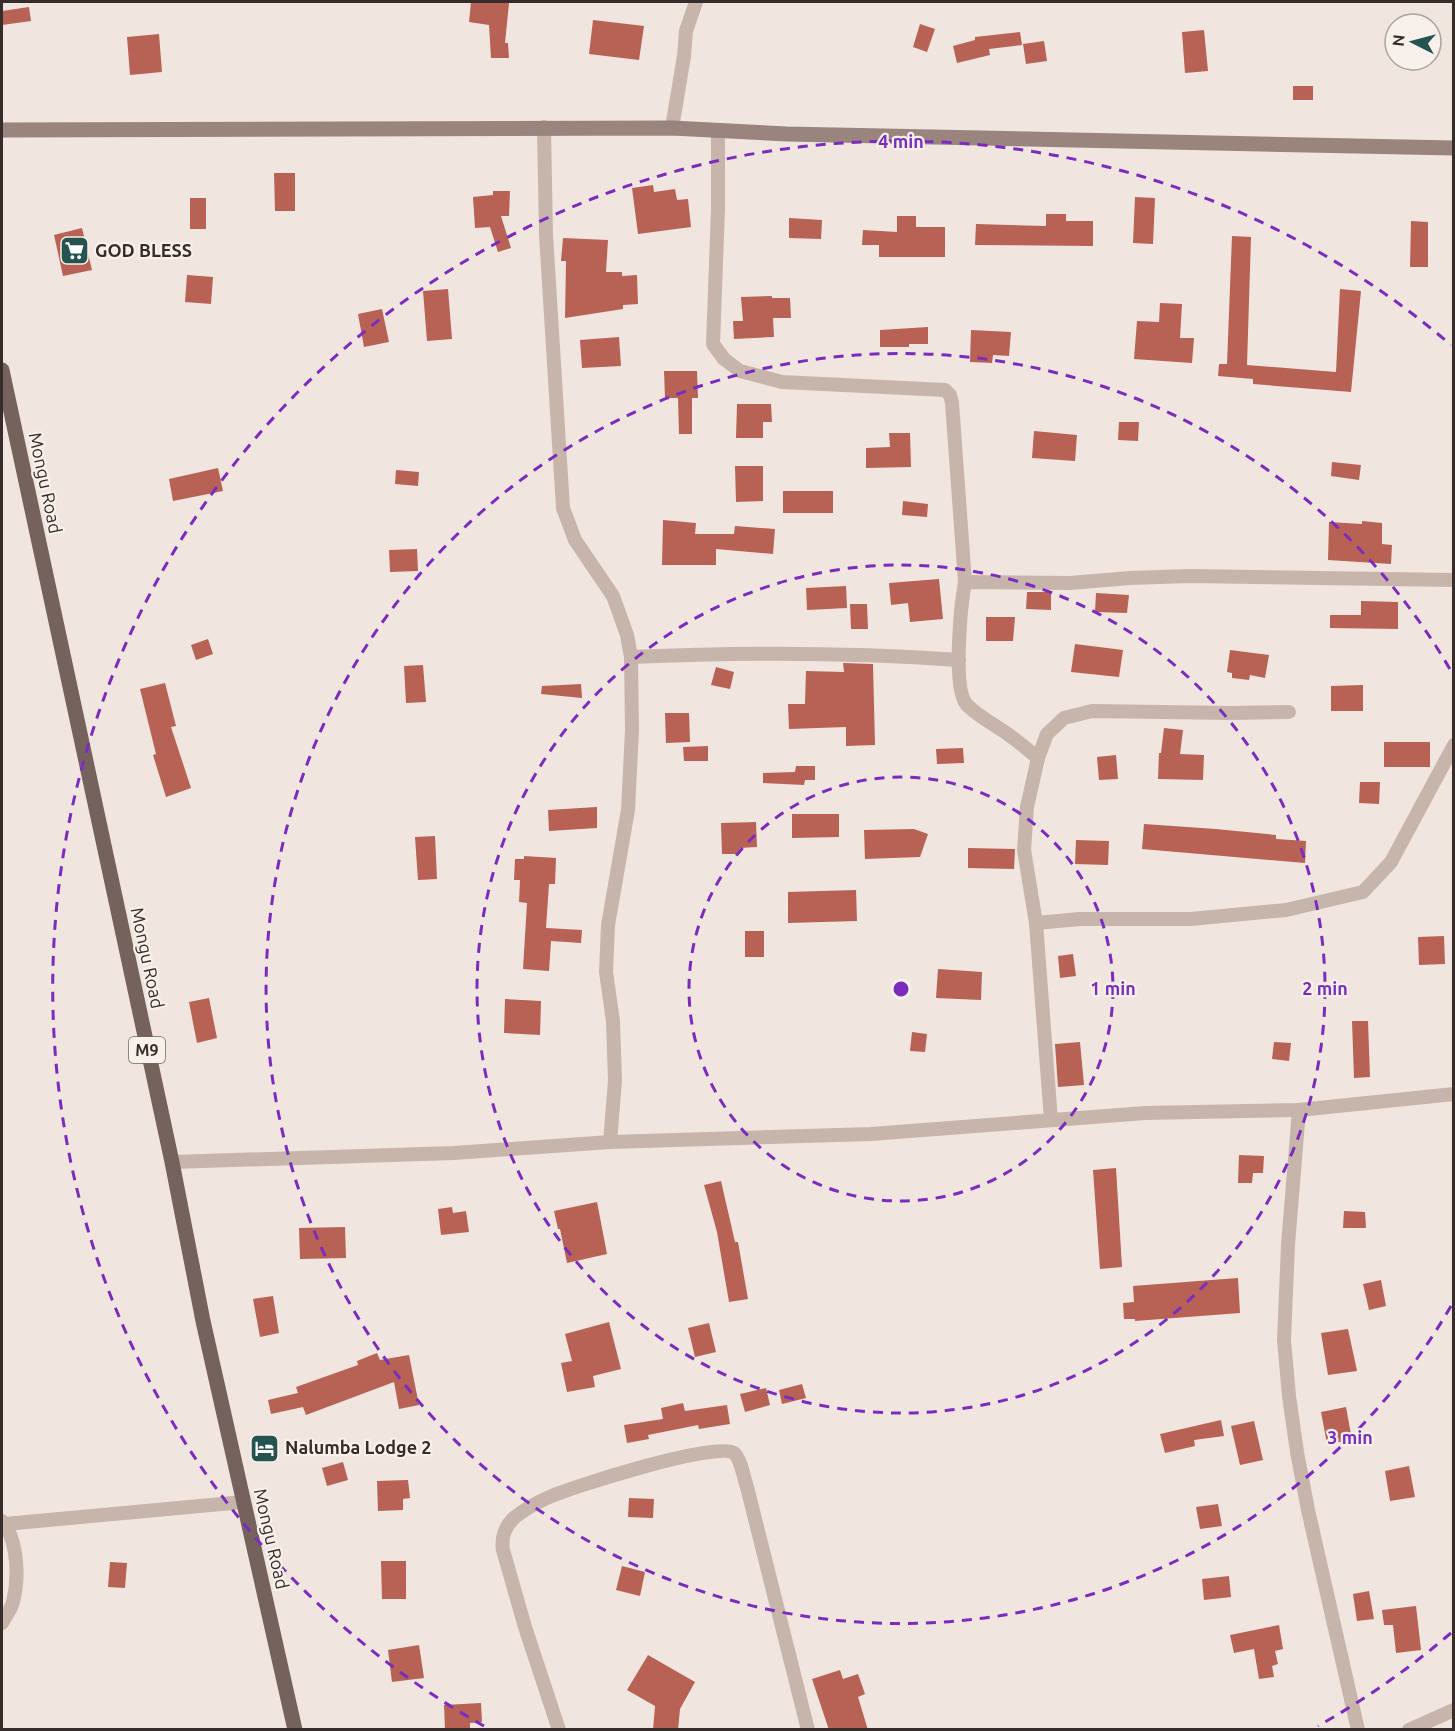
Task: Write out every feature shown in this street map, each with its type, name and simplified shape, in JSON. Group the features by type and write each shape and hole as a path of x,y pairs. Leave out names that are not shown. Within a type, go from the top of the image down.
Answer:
{"main road":[{"path":"2,130 672,128 787,134 1454,148"},
{"name":"Mongu Road","path":"2,370 172,1162 203,1321 295,1730"}],"street":[{"path":"672,128 686,31 696,2"},
{"path":"544,127 546,235 563,507 575,540 613,596 627,635 631,657 632,730 628,810 608,925 606,972 613,1021 615,1081 610,1142"},
{"path":"717,130 718,209 713,344 724,359 740,371 761,378 782,382 945,390 950,395 965,582 962,596 959,660 961,695 966,704 1038,758"},
{"path":"965,582 1070,583 1190,576 1454,580"},
{"path":"631,657 789,652 874,653 959,660"},
{"path":"1051,1120 1036,923 1024,850 1027,807 1038,758 1047,734 1064,718 1092,711 1289,712"},
{"path":"1036,923 1080,919 1191,919 1286,910 1363,892 1391,862 1454,746"},
{"path":"172,1162 454,1153 610,1142 871,1134 1145,1113 1299,1110 1454,1094"},
{"path":"1299,1110 1288,1245 1284,1340 1289,1396 1308,1510 1359,1730"},
{"path":"559,1730 525,1627 503,1550 504,1531 514,1518 546,1498 662,1461 716,1451 732,1452 737,1456 747,1487 806,1723 798,1730"},
{"path":"2,1623 12,1604 15,1572 14,1542 3,1523 243,1502"},
{"path":"1409,1730 1454,1710"}],"building":[{"path":"471,2 509,3 505,43 508,43 509,58 491,58 489,25 469,22"},
{"path":"29,7 31,21 2,25 2,11"},
{"path":"593,20 644,26 639,60 589,54"},
{"path":"920,24 935,29 927,52 913,47"},
{"path":"1204,30 1208,71 1185,73 1182,32"},
{"path":"1020,32 1022,45 989,49 990,55 957,63 953,46 975,40 975,37"},
{"path":"159,34 162,72 130,75 127,37"},
{"path":"1044,41 1047,61 1026,64 1023,44"},
{"path":"1293,86 1313,86 1313,100 1293,100"},
{"path":"274,173 295,173 295,211 275,211"},
{"path":"653,185 654,192 675,189 677,200 688,199 691,227 638,234 632,188"},
{"path":"493,191 510,191 509,216 501,216 511,248 498,252 490,227 475,228 473,197 493,195"},
{"path":"1135,197 1155,198 1153,244 1133,243"},
{"path":"190,198 206,198 206,229 190,229"},
{"path":"1046,214 1066,214 1066,221 1093,221 1093,246 975,245 976,224 1046,226"},
{"path":"897,216 916,216 916,227 945,227 945,257 879,257 879,245 862,245 863,230 897,232"},
{"path":"789,218 822,220 821,239 789,238"},
{"path":"1411,221 1428,222 1428,267 1410,267"},
{"path":"82,228 92,270 63,276 54,235"},
{"path":"1232,236 1251,237 1247,365 1336,372 1340,289 1361,291 1351,392 1253,384 1253,379 1218,376 1219,364 1227,364"},
{"path":"563,238 608,240 606,272 622,272 622,276 637,275 638,304 623,305 623,309 565,318 566,261 561,261"},
{"path":"187,275 213,277 211,304 185,302"},
{"path":"448,289 452,339 427,341 423,291"},
{"path":"772,296 772,298 790,298 791,318 773,318 774,337 734,339 733,321 743,321 741,297"},
{"path":"1160,303 1182,304 1180,338 1194,338 1192,363 1134,359 1137,321 1159,322"},
{"path":"382,309 389,342 364,347 358,314"},
{"path":"928,327 928,344 909,344 909,347 880,347 880,330"},
{"path":"971,330 1011,332 1009,356 993,355 992,363 970,362"},
{"path":"619,337 621,366 582,368 580,340"},
{"path":"664,371 697,371 698,398 692,398 692,434 679,434 678,398 665,398"},
{"path":"737,404 771,404 772,422 763,422 763,438 736,438"},
{"path":"1119,422 1139,422 1138,441 1118,440"},
{"path":"1034,431 1077,435 1075,461 1032,458"},
{"path":"889,433 910,433 911,467 866,468 866,448 890,447"},
{"path":"1332,462 1361,465 1359,480 1331,476"},
{"path":"735,466 763,466 763,501 736,502"},
{"path":"218,468 223,491 173,501 169,479"},
{"path":"396,470 419,472 418,486 395,484"},
{"path":"783,491 833,491 833,513 783,513"},
{"path":"903,501 928,504 927,517 902,515"},
{"path":"663,520 696,523 695,534 734,534 735,526 775,529 773,554 716,549 716,565 662,565"},
{"path":"1362,521 1382,523 1382,544 1392,545 1391,564 1328,560 1329,522 1362,524"},
{"path":"417,549 418,571 390,572 389,550"},
{"path":"939,579 943,619 910,622 908,603 891,605 889,583"},
{"path":"846,586 847,608 807,610 806,588"},
{"path":"1027,592 1051,592 1051,610 1026,609"},
{"path":"1096,593 1129,595 1127,613 1095,612"},
{"path":"1361,601 1398,602 1398,629 1330,628 1330,615 1361,615"},
{"path":"850,604 867,604 868,629 851,629"},
{"path":"986,617 1015,617 1013,641 986,641"},
{"path":"208,639 213,654 196,660 191,645"},
{"path":"1075,644 1123,650 1119,677 1071,672"},
{"path":"1230,650 1269,655 1265,678 1250,675 1249,680 1232,678 1232,673 1227,672"},
{"path":"843,663 873,664 875,745 846,746 846,727 789,729 788,704 805,704 806,671 844,672"},
{"path":"423,665 426,702 406,703 404,666"},
{"path":"716,667 734,672 730,689 711,685"},
{"path":"165,683 176,726 171,727 191,788 166,797 153,755 156,754 140,689"},
{"path":"581,684 582,698 541,694 542,686"},
{"path":"1363,685 1363,711 1331,711 1331,686"},
{"path":"665,713 689,713 690,742 666,743"},
{"path":"1164,728 1183,730 1180,754 1204,755 1203,780 1158,779 1159,753 1161,753"},
{"path":"1384,742 1430,742 1430,767 1384,767"},
{"path":"708,746 708,761 684,761 683,747"},
{"path":"963,748 964,763 937,764 936,749"},
{"path":"1116,755 1118,779 1099,780 1097,757"},
{"path":"796,766 815,766 815,780 805,780 804,785 763,783 763,773 795,772"},
{"path":"1360,782 1380,782 1379,804 1359,803"},
{"path":"597,807 597,828 549,831 548,810"},
{"path":"792,814 839,814 839,837 792,838"},
{"path":"756,822 757,847 740,848 740,854 722,854 721,823"},
{"path":"1144,824 1276,835 1276,839 1306,841 1305,863 1142,849"},
{"path":"914,829 928,834 920,857 865,859 864,830"},
{"path":"435,836 437,879 418,880 415,837"},
{"path":"1076,840 1109,841 1108,865 1075,864"},
{"path":"968,848 1015,849 1014,869 968,868"},
{"path":"524,856 556,858 555,884 549,884 546,928 582,930 581,943 551,941 549,971 523,969 527,903 519,902 520,880 514,880 515,859 524,859"},
{"path":"856,890 857,921 788,923 788,892"},
{"path":"745,931 764,931 764,957 745,957"},
{"path":"1444,936 1445,964 1419,965 1418,937"},
{"path":"1073,954 1076,976 1060,978 1058,956"},
{"path":"938,969 982,972 981,1000 936,998"},
{"path":"209,998 217,1038 197,1043 189,1002"},
{"path":"505,999 541,1001 540,1035 504,1033"},
{"path":"1352,1021 1368,1021 1370,1077 1354,1078"},
{"path":"912,1032 927,1034 925,1052 910,1051"},
{"path":"1080,1042 1084,1085 1058,1087 1055,1044"},
{"path":"1274,1042 1291,1043 1289,1061 1272,1059"},
{"path":"1239,1155 1264,1156 1263,1173 1253,1173 1252,1183 1238,1183"},
{"path":"1116,1168 1122,1267 1100,1269 1093,1170"},
{"path":"721,1181 735,1242 738,1242 748,1299 729,1302 717,1232 704,1185"},
{"path":"597,1202 607,1254 567,1263 554,1211"},
{"path":"452,1207 453,1213 466,1211 469,1232 441,1235 438,1209"},
{"path":"1344,1211 1365,1212 1366,1228 1343,1228"},
{"path":"345,1227 346,1258 300,1259 299,1228"},
{"path":"1238,1278 1240,1313 1135,1321 1135,1319 1124,1319 1123,1303 1134,1302 1133,1286"},
{"path":"1381,1280 1386,1306 1369,1310 1363,1284"},
{"path":"273,1296 279,1333 260,1337 253,1299"},
{"path":"609,1322 621,1369 593,1376 595,1387 567,1392 561,1363 572,1361 565,1334"},
{"path":"709,1323 716,1352 695,1357 688,1328"},
{"path":"1348,1329 1357,1371 1328,1375 1321,1333"},
{"path":"377,1353 380,1360 409,1355 419,1405 399,1409 394,1382 306,1415 303,1407 271,1414 268,1400 298,1393 296,1387 358,1365 357,1361"},
{"path":"802,1384 806,1398 782,1404 779,1390"},
{"path":"766,1388 770,1405 745,1412 740,1394"},
{"path":"683,1403 685,1411 727,1405 730,1424 699,1429 698,1425 648,1435 649,1439 627,1443 624,1425 663,1419 661,1408"},
{"path":"1346,1407 1352,1440 1327,1444 1321,1412"},
{"path":"1221,1420 1224,1436 1194,1440 1195,1446 1165,1453 1160,1434"},
{"path":"1254,1421 1263,1460 1240,1465 1231,1426"},
{"path":"343,1462 348,1480 327,1486 322,1468"},
{"path":"1409,1466 1415,1497 1390,1501 1385,1471"},
{"path":"408,1480 410,1498 403,1499 403,1510 378,1511 377,1481"},
{"path":"629,1498 654,1499 653,1518 628,1517"},
{"path":"1218,1504 1222,1526 1200,1529 1196,1507"},
{"path":"381,1561 406,1561 406,1599 382,1599"},
{"path":"110,1562 127,1563 125,1588 108,1587"},
{"path":"622,1566 645,1572 640,1596 616,1590"},
{"path":"1229,1576 1231,1597 1204,1600 1202,1579"},
{"path":"1369,1591 1374,1619 1357,1621 1353,1594"},
{"path":"1416,1606 1421,1650 1396,1653 1393,1625 1384,1625 1382,1610"},
{"path":"1279,1625 1283,1649 1275,1651 1278,1664 1272,1666 1274,1677 1259,1679 1254,1649 1234,1653 1230,1635"},
{"path":"419,1645 424,1678 392,1682 388,1650"},
{"path":"648,1655 695,1682 680,1709 678,1730 653,1730 655,1706 627,1690"},
{"path":"840,1670 843,1679 858,1674 865,1694 858,1697 868,1730 829,1730 812,1679"},
{"path":"481,1703 482,1722 470,1723 470,1730 445,1730 444,1705"}],"place":[{"name":"GOD BLESS","path":"74,251"},
{"name":"Nalumba Lodge 2","path":"264,1448"}]}
